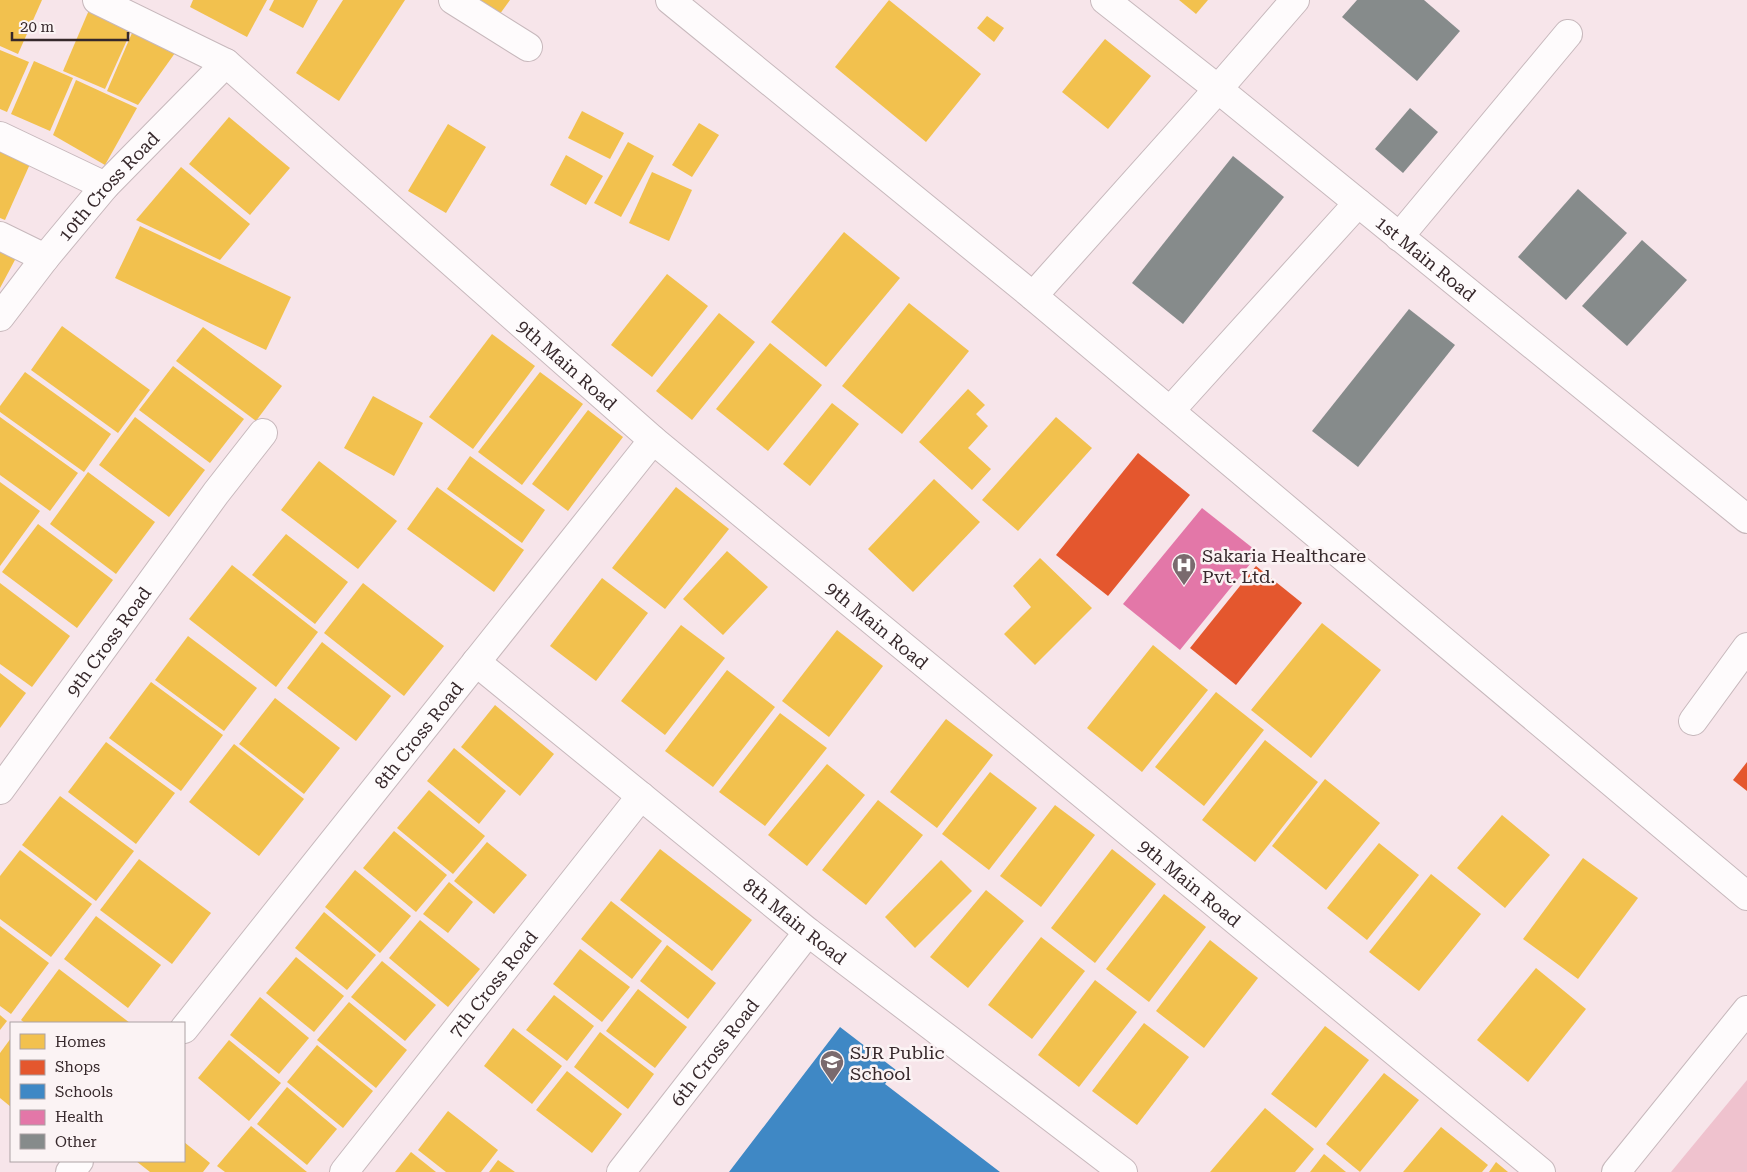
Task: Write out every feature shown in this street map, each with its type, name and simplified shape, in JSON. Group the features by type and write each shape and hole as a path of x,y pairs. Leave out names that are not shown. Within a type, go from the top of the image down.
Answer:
{"street":[{"name":"9th Main Road","path":"97,0 226,63 653,440 1541,1172"},
{"path":"453,0 528,47"},
{"path":"670,0 1033,296 1747,896"},
{"name":"1st Main Road","path":"1105,0 1218,89 1747,519"},
{"path":"1033,296 1295,0"},
{"path":"1399,236 1568,34"},
{"name":"10th Cross Road","path":"0,317 45,258 105,186 226,63"},
{"path":"0,136 105,186"},
{"path":"1170,411 1358,203"},
{"path":"0,236 45,258"},
{"name":"9th Cross Road","path":"0,790 216,493 263,433"},
{"name":"8th Cross Road","path":"185,1028 653,440"},
{"path":"1693,721 1747,647"},
{"name":"8th Main Road","path":"476,662 808,932 1123,1172"},
{"name":"7th Cross Road","path":"344,1172 641,796"},
{"name":"6th Cross Road","path":"621,1172 808,932"},
{"path":"1616,1172 1747,1010"},
{"path":"70,1172 78,1162"}],"shaded area":[{"path":"1747,1080 1747,1172 1671,1172"}],"building: Homes":[{"path":"0,0 42,0 18,54 0,46"},
{"path":"193,0 267,0 247,37 190,7"},
{"path":"274,0 318,0 303,28 269,10"},
{"path":"343,0 405,0 339,101 296,73"},
{"path":"471,0 510,0 497,18"},
{"path":"889,0 981,74 926,142 835,67"},
{"path":"1179,0 1208,0 1196,14"},
{"path":"89,10 132,29 105,89 63,71"},
{"path":"987,16 1004,28 994,42 977,28"},
{"path":"135,26 180,46 138,105 107,91"},
{"path":"1105,39 1151,76 1108,129 1062,92"},
{"path":"0,50 29,62 7,112 0,109"},
{"path":"34,61 73,78 50,131 11,114"},
{"path":"76,80 137,108 105,165 53,135"},
{"path":"582,111 624,133 610,159 568,138"},
{"path":"229,117 290,168 250,215 189,164"},
{"path":"699,123 719,135 692,177 672,165"},
{"path":"448,124 486,147 446,213 408,191"},
{"path":"628,142 654,156 621,217 594,203"},
{"path":"0,150 30,164 5,220 0,218"},
{"path":"566,155 603,176 586,205 550,185"},
{"path":"181,167 250,224 220,260 136,220"},
{"path":"652,172 692,190 669,241 629,223"},
{"path":"140,226 291,297 266,350 115,278"},
{"path":"844,232 900,278 826,367 771,322"},
{"path":"0,249 16,258 0,288"},
{"path":"667,274 708,306 652,377 611,345"},
{"path":"909,303 969,351 902,434 842,386"},
{"path":"719,313 755,342 692,420 656,391"},
{"path":"62,326 150,390 118,433 31,370"},
{"path":"203,327 282,386 256,421 176,361"},
{"path":"492,334 535,366 473,449 429,417"},
{"path":"770,343 822,385 768,451 716,409"},
{"path":"173,366 244,419 210,463 139,410"},
{"path":"25,372 111,434 84,472 0,412 0,406"},
{"path":"540,372 583,404 522,485 478,452"},
{"path":"968,389 985,405 976,414 988,426 968,448 991,469 972,490 919,442"},
{"path":"373,396 423,423 394,476 344,448"},
{"path":"832,403 859,424 810,486 783,464"},
{"path":"588,410 623,437 568,511 532,484"},
{"path":"0,417 78,473 50,511 0,475"},
{"path":"135,417 205,470 169,517 99,465"},
{"path":"1056,417 1092,448 1018,531 982,500"},
{"path":"470,456 545,510 522,543 447,489"},
{"path":"319,461 397,521 358,569 281,510"},
{"path":"88,472 155,522 116,574 50,524"},
{"path":"934,479 980,522 913,592 868,549"},
{"path":"0,482 40,511 0,566"},
{"path":"437,487 524,550 494,592 407,529"},
{"path":"676,487 729,529 665,609 612,568"},
{"path":"38,524 113,580 77,628 2,572"},
{"path":"286,534 348,582 315,624 252,575"},
{"path":"727,551 768,587 723,635 683,599"},
{"path":"1040,558 1092,608 1035,665 1004,634 1031,607 1013,586"},
{"path":"232,565 318,632 276,687 189,619"},
{"path":"602,578 648,613 596,681 550,646"},
{"path":"0,583 70,636 32,687 0,664"},
{"path":"363,583 444,646 404,696 324,633"},
{"path":"1322,623 1381,670 1311,758 1251,710"},
{"path":"681,625 725,658 665,735 621,701"},
{"path":"837,630 883,666 829,737 782,701"},
{"path":"188,636 257,688 224,731 155,680"},
{"path":"322,642 391,696 356,741 287,688"},
{"path":"1153,645 1208,690 1142,772 1087,728"},
{"path":"727,670 775,707 713,787 665,751"},
{"path":"0,673 26,693 0,728"},
{"path":"151,682 223,735 181,791 109,738"},
{"path":"1216,692 1264,730 1204,806 1155,767"},
{"path":"275,698 340,748 304,794 239,744"},
{"path":"495,705 554,754 520,796 461,747"},
{"path":"780,713 827,748 765,826 719,792"},
{"path":"946,719 993,755 937,828 890,792"},
{"path":"1265,740 1318,782 1255,862 1202,820"},
{"path":"106,742 175,793 136,844 68,792"},
{"path":"234,744 304,799 259,856 189,802"},
{"path":"454,748 506,791 479,824 427,781"},
{"path":"827,764 865,795 807,866 768,835"},
{"path":"990,772 1037,808 989,870 942,834"},
{"path":"1325,779 1380,823 1326,890 1272,846"},
{"path":"429,790 485,836 453,874 397,828"},
{"path":"60,796 134,851 96,901 22,845"},
{"path":"878,800 923,835 866,905 822,870"},
{"path":"1055,805 1095,835 1041,907 1000,876"},
{"path":"1502,815 1550,855 1505,908 1457,868"},
{"path":"394,831 447,875 416,912 363,868"},
{"path":"487,842 527,875 494,914 454,881"},
{"path":"1379,843 1419,875 1367,940 1327,908"},
{"path":"660,849 752,920 712,971 620,900"},
{"path":"1112,849 1156,884 1095,963 1051,928"},
{"path":"20,850 92,904 51,957 0,919 0,876"},
{"path":"1583,858 1638,898 1578,979 1523,939"},
{"path":"139,859 211,913 172,964 100,910"},
{"path":"941,860 972,891 915,948 885,917"},
{"path":"355,870 411,916 380,953 325,907"},
{"path":"1431,874 1481,914 1419,991 1369,952"},
{"path":"449,882 473,902 448,933 423,914"},
{"path":"986,890 1024,921 968,988 930,957"},
{"path":"1164,894 1206,927 1149,1002 1106,969"},
{"path":"611,901 662,941 632,979 581,939"},
{"path":"324,912 376,955 347,990 295,948"},
{"path":"96,916 161,965 128,1008 64,959"},
{"path":"420,920 480,969 448,1007 389,958"},
{"path":"0,926 49,963 11,1014 0,1006"},
{"path":"1041,937 1085,971 1032,1039 988,1005"},
{"path":"1210,940 1258,978 1204,1048 1156,1011"},
{"path":"667,945 716,983 688,1019 640,981"},
{"path":"580,949 630,987 602,1022 553,984"},
{"path":"296,957 344,996 314,1032 266,993"},
{"path":"382,961 436,1005 405,1041 351,997"},
{"path":"1536,968 1586,1009 1528,1082 1477,1040"},
{"path":"59,969 129,1022 24,1022 21,1020"},
{"path":"1095,980 1137,1012 1079,1087 1038,1055"},
{"path":"638,989 687,1027 655,1068 606,1031"},
{"path":"554,995 594,1026 567,1061 526,1030"},
{"path":"260,997 309,1038 279,1074 230,1035"},
{"path":"349,1002 407,1050 376,1088 317,1040"},
{"path":"0,1015 7,1021 0,1030"},
{"path":"1144,1023 1189,1057 1137,1125 1092,1091"},
{"path":"1325,1026 1369,1060 1316,1128 1271,1094"},
{"path":"513,1028 562,1066 532,1104 484,1066"},
{"path":"600,1032 654,1074 628,1109 574,1067"},
{"path":"10,1039 10,1106 0,1098 0,1053"},
{"path":"229,1040 281,1083 249,1121 198,1078"},
{"path":"317,1045 373,1091 343,1128 287,1082"},
{"path":"567,1071 622,1114 592,1153 536,1110"},
{"path":"1384,1073 1419,1100 1360,1172 1326,1144"},
{"path":"287,1087 337,1129 307,1165 257,1124"},
{"path":"1265,1108 1314,1149 1295,1172 1210,1172"},
{"path":"448,1111 498,1150 481,1172 446,1172 418,1150"},
{"path":"251,1126 307,1172 225,1172 217,1166"},
{"path":"1441,1127 1488,1165 1482,1172 1403,1172"},
{"path":"185,1143 210,1163 203,1172 150,1172 137,1162 185,1162"},
{"path":"411,1152 436,1172 395,1172"},
{"path":"1324,1154 1346,1172 1310,1172"},
{"path":"498,1160 515,1172 489,1172"},
{"path":"1496,1162 1508,1172 1489,1172"}],"building: Shops":[{"path":"1138,453 1190,495 1108,596 1056,555"},
{"path":"1256,566 1302,603 1236,685 1190,648"},
{"path":"1747,762 1747,791 1733,780"}],"building: Schools":[{"path":"840,1027 896,1070 885,1084 1000,1172 729,1172"}],"building: Health":[{"path":"1202,508 1259,553 1180,650 1123,604"}],"building: Other":[{"path":"1357,0 1424,0 1460,31 1417,81 1342,17"},
{"path":"1410,108 1438,132 1403,173 1375,149"},
{"path":"1233,156 1284,197 1183,324 1132,283"},
{"path":"1578,189 1627,233 1566,300 1518,257"},
{"path":"1642,240 1687,280 1627,346 1582,306"},
{"path":"1409,309 1455,345 1358,467 1312,431"}],"place":[{"name":"Sakaria Healthcare Pvt. Ltd.","path":"1184,586"},
{"name":"SJR Public School","path":"832,1083"}]}
